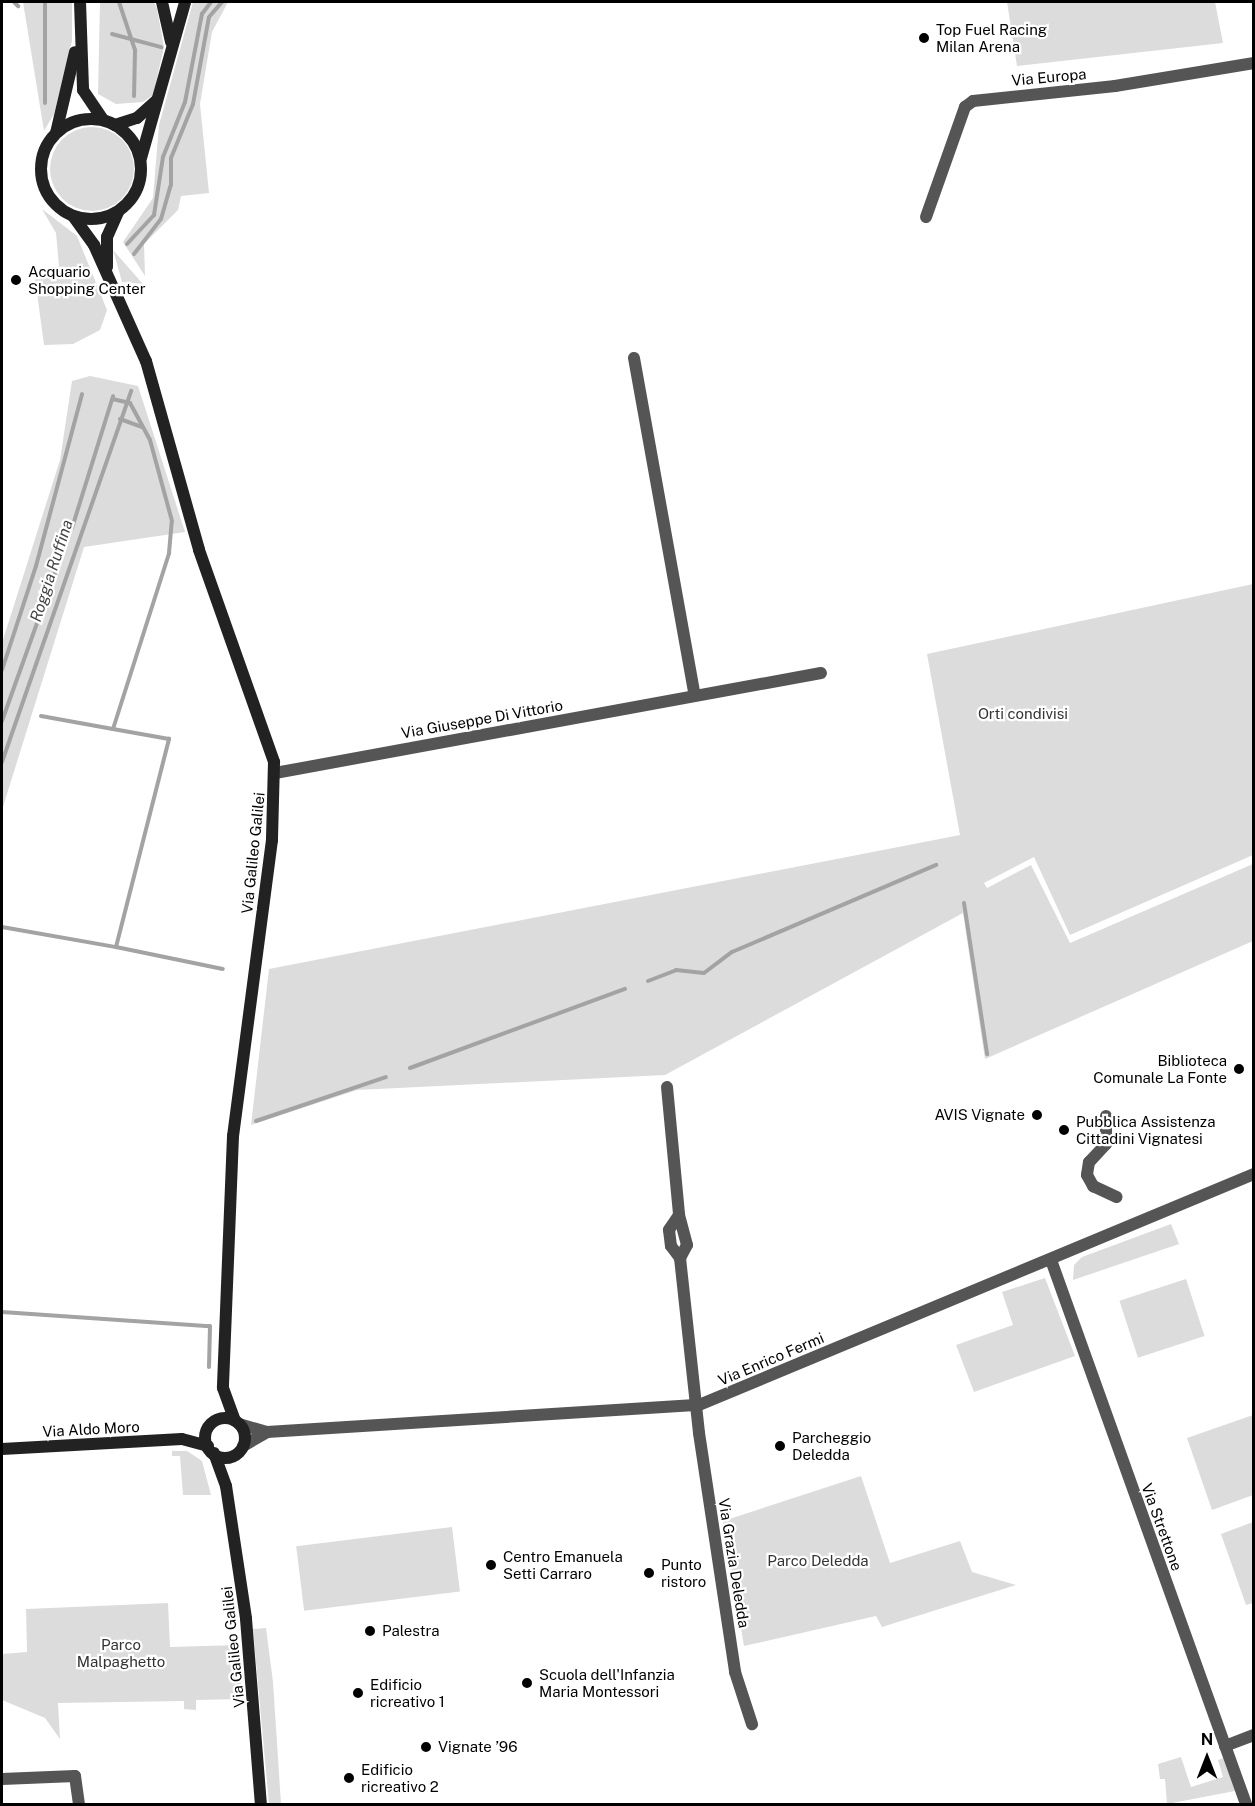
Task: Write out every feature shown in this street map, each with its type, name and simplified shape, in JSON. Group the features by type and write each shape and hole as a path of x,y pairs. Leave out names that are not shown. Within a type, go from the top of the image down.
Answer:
{"street":[{"path":"80,2 78,43 84,95 110,123 131,138 141,159"},
{"path":"162,2 171,46"},
{"path":"109,277 107,239 120,210 138,189 141,159 185,2"},
{"path":"78,43 56,133 43,155 42,179 52,201 73,216 96,219 120,210"},
{"name":"Via Europa","path":"926,217 970,102 1115,86 1254,63"},
{"path":"56,133 78,121 110,123 137,118 159,99"},
{"name":"Via Galileo Galilei","path":"73,216 109,277 146,361 199,550 266,730 275,772 272,840 233,1136 223,1388 237,1422 239,1451 226,1486"},
{"path":"634,358 694,696"},
{"name":"Via Giuseppe Di Vittorio","path":"275,772 821,673"},
{"name":"Via Grazia Deledda","path":"667,1087 679,1215 669,1230 671,1246 681,1257 699,1405 699,1433 735,1672 752,1724"},
{"path":"1106,1116 1106,1144 1089,1162 1087,1175 1094,1187 1117,1197"},
{"name":"Via Enrico Fermi","path":"267,1432 699,1405 1254,1174"},
{"name":"Via Strettone","path":"1051,1260 1246,1804"},
{"path":"211,1450 212,1423 223,1388"},
{"path":"212,1423 237,1422 267,1432"},
{"name":"Via Aldo Moro","path":"2,1449 182,1438 212,1423"},
{"path":"239,1451 267,1432"},
{"name":"Via Aldo Moro","path":"182,1438 211,1450 239,1451"},
{"name":"Via Galileo Galilei","path":"211,1450 226,1486 246,1619 261,1804"},
{"path":"1225,1746 1254,1735"},
{"path":"2,1779 75,1776 79,1804"}],"green space":[{"path":"23,2 72,2 72,41 54,114 44,131"},
{"path":"100,2 154,2 164,47 153,95 143,102 116,104 98,94"},
{"path":"193,2 228,2 212,32 200,104 209,193 181,196 178,210 144,244 145,276 123,242 153,198 159,125"},
{"path":"1007,2 1215,2 1223,43 1017,66"},
{"path":"92,127 108,130 122,139 131,153 134,169 131,185 122,199 108,208 92,211 76,208 62,199 53,185 50,169 53,153 62,139 76,130"},
{"path":"42,209 77,236 107,310 100,330 73,344 44,345 35,278 50,276 59,266 56,233"},
{"path":"113,250 143,284 122,282"},
{"path":"90,376 138,386 185,532 84,547 2,810 2,643 60,460 72,381"},
{"name":"Orti condivisi","path":"1253,584 1253,855 1070,935 1034,857 984,883 987,888 1031,865 1070,943 1253,864 1253,941 985,1059 963,913 665,1075 357,1090 251,1125 269,969 960,835 927,654"},
{"path":"1171,1224 1179,1244 1073,1280 1074,1265 1082,1257"},
{"path":"1045,1278 1075,1356 974,1392 956,1345 1013,1325 1002,1292"},
{"path":"1186,1279 1205,1336 1138,1358 1119,1301"},
{"path":"1253,1415 1253,1495 1212,1510 1187,1438"},
{"path":"172,1451 187,1451 202,1461 211,1495 183,1495 180,1456 172,1456"},
{"name":"Parco Deledda","path":"861,1476 890,1563 960,1541 972,1572 1016,1585 882,1627 876,1616 744,1646 723,1521"},
{"path":"1253,1522 1253,1603 1246,1605 1221,1534"},
{"path":"452,1527 460,1592 304,1611 296,1546"},
{"name":"Parco Malpaghetto","path":"168,1603 170,1647 238,1645 242,1699 196,1700 196,1710 184,1709 184,1701 58,1703 60,1739 45,1718 2,1700 2,1654 27,1652 26,1609"},
{"path":"266,1628 273,1682 281,1804 269,1804 253,1629"},
{"path":"1181,1757 1191,1787 1223,1777 1218,1760 1223,1758 1235,1791 1167,1804 1165,1779 1160,1779 1158,1764"}],"waterway":[{"path":"14,2 18,6"},
{"path":"45,2 45,103"},
{"path":"119,2 135,50 134,96"},
{"path":"127,244 154,215 163,157 185,102 202,14 211,2"},
{"name":"Roggia Ruffina","path":"134,254 161,219 171,185 171,158 193,104 209,17 222,2"},
{"path":"112,34 161,47"},
{"name":"Roggia Ruffina","path":"2,762 131,391"},
{"path":"2,670 36,566 82,394"},
{"path":"72,528 113,396"},
{"path":"2,927 116,947 169,739 113,729 169,553 172,521 150,440 130,403 112,399"},
{"path":"120,419 142,427"},
{"path":"2,721 55,573"},
{"path":"41,716 113,729"},
{"path":"648,981 676,970 704,973 732,952 936,865"},
{"path":"964,903 987,1054"},
{"path":"116,947 223,969"},
{"path":"410,1068 625,989"},
{"path":"256,1121 386,1077"},
{"path":"2,1312 210,1326 209,1367"}],"place":[{"name":"Top Fuel Racing Milan Arena","path":"924,38"},
{"name":"Acquario Shopping Center","path":"16,280"},
{"name":"Biblioteca Comunale La Fonte","path":"1239,1069"},
{"name":"AVIS Vignate","path":"1037,1115"},
{"name":"Pubblica Assistenza Cittadini Vignatesi","path":"1064,1130"},
{"name":"Parcheggio Deledda","path":"780,1446"},
{"name":"Centro Emanuela Setti Carraro","path":"491,1565"},
{"name":"Punto ristoro","path":"649,1573"},
{"name":"Palestra","path":"370,1631"},
{"name":"Scuola dell'Infanzia Maria Montessori","path":"527,1683"},
{"name":"Edificio ricreativo 1","path":"358,1693"},
{"name":"Vignate ’96","path":"426,1747"},
{"name":"Edificio ricreativo 2","path":"349,1778"}]}
